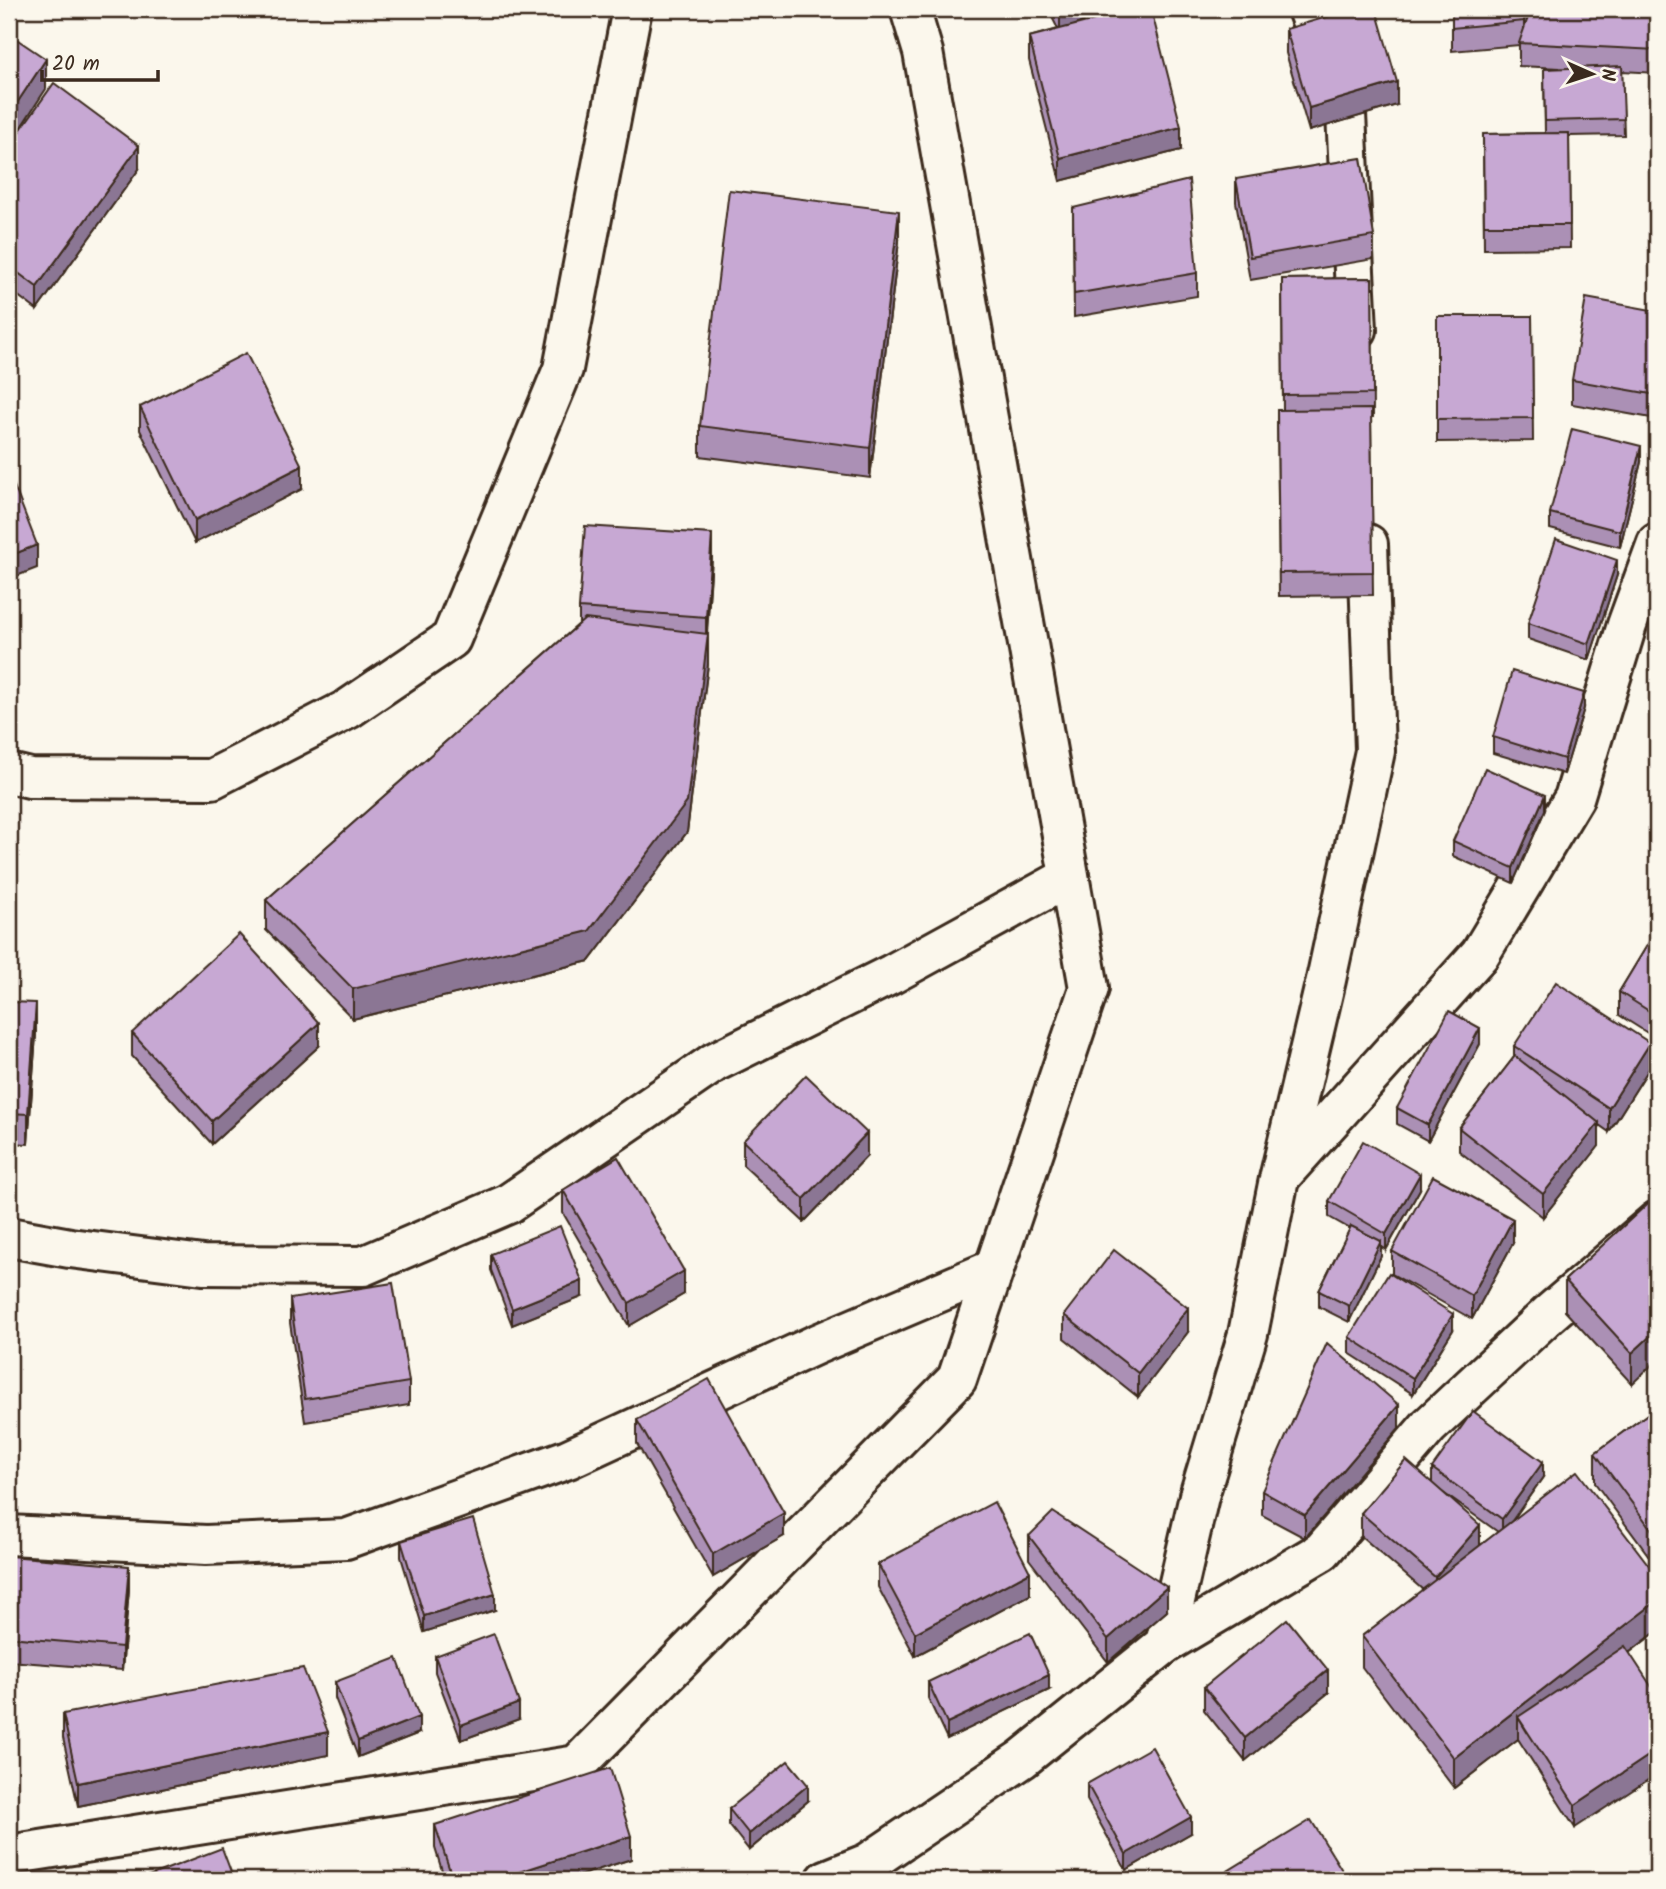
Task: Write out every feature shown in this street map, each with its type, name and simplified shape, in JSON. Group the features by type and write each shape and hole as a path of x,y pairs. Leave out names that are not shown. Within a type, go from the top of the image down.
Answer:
{"street":[{"path":"16,784 212,779 348,709 452,639 563,369 632,9"},
{"path":"9,1855 577,1765 957,1379 1089,988 923,52 910,9"},
{"path":"1307,9 1346,114"},
{"path":"1341,9 1359,365"},
{"path":"1165,1644 1199,1496 1248,1334 1279,1179 1375,751 1366,504"},
{"path":"1279,1179 1480,954 1574,798 1627,625 1657,543"},
{"path":"9,1237 70,1248 203,1265 363,1266 508,1204 715,1062 892,974 1069,877"},
{"path":"826,1880 868,1863 1022,1759 1165,1644 1322,1551 1429,1426 1550,1313 1657,1221"},
{"path":"9,1535 206,1545 346,1539 568,1459 815,1345 994,1269"}],"building":[{"path":"1137,9 1151,9 1181,127 1060,158 1029,37"},
{"path":"1354,9 1376,9 1397,82 1309,108 1286,29"},
{"path":"1452,9 1526,9 1524,21 1452,28"},
{"path":"1531,9 1657,9 1657,50 1519,43"},
{"path":"9,34 46,59 9,115"},
{"path":"1622,66 1624,119 1545,121 1544,69"},
{"path":"54,83 139,146 37,287 9,266 9,146"},
{"path":"1654,83 1657,83 1657,137 1654,137"},
{"path":"1569,133 1570,225 1484,225 1483,134"},
{"path":"1361,158 1374,236 1250,257 1236,179"},
{"path":"1189,180 1197,273 1074,294 1073,208"},
{"path":"729,190 899,211 870,448 700,426"},
{"path":"1372,278 1373,394 1283,395 1282,279"},
{"path":"1586,298 1657,311 1657,395 1572,380"},
{"path":"9,316 15,320 9,329"},
{"path":"1437,316 1532,316 1533,418 1437,419"},
{"path":"246,353 302,466 195,520 140,407"},
{"path":"1371,409 1373,572 1279,573 1277,410"},
{"path":"1572,429 1641,446 1620,531 1550,513"},
{"path":"11,478 37,545 9,556 9,479"},
{"path":"585,526 712,534 706,617 579,608"},
{"path":"1556,539 1617,560 1589,644 1528,623"},
{"path":"585,619 708,634 687,802 589,931 353,989 266,900"},
{"path":"1512,671 1584,693 1564,759 1493,737"},
{"path":"1485,768 1545,795 1513,868 1453,841"},
{"path":"1657,929 1657,1016 1619,992"},
{"path":"239,934 319,1023 212,1121 132,1033"},
{"path":"1556,982 1650,1043 1609,1108 1514,1046"},
{"path":"9,1002 36,1003 28,1114 9,1113"},
{"path":"1449,1011 1480,1028 1428,1125 1397,1108"},
{"path":"1515,1056 1599,1123 1543,1194 1459,1128"},
{"path":"806,1075 867,1133 804,1199 743,1141"},
{"path":"1363,1141 1420,1174 1386,1234 1329,1201"},
{"path":"618,1157 684,1271 629,1303 563,1190"},
{"path":"1433,1176 1513,1219 1472,1296 1392,1251"},
{"path":"1657,1195 1657,1330 1632,1353 1565,1280"},
{"path":"560,1226 582,1281 512,1309 491,1254"},
{"path":"1351,1226 1381,1241 1349,1306 1319,1291"},
{"path":"1114,1250 1188,1308 1138,1373 1064,1315"},
{"path":"1389,1273 1453,1314 1413,1378 1349,1337"},
{"path":"393,1283 409,1382 305,1399 290,1299"},
{"path":"1327,1343 1399,1405 1305,1515 1262,1491"},
{"path":"709,1379 784,1513 713,1554 637,1420"},
{"path":"1657,1407 1657,1537 1595,1453"},
{"path":"1473,1411 1543,1462 1502,1519 1432,1468"},
{"path":"1406,1460 1480,1525 1435,1577 1361,1513"},
{"path":"1577,1471 1657,1576 1657,1601 1454,1758 1362,1636"},
{"path":"994,1502 1030,1572 915,1633 878,1564"},
{"path":"1053,1512 1167,1587 1108,1639 1029,1536"},
{"path":"473,1519 495,1594 424,1616 401,1541"},
{"path":"9,1556 129,1566 122,1647 9,1637"},
{"path":"1287,1619 1328,1670 1245,1738 1204,1687"},
{"path":"1030,1633 1049,1675 947,1723 928,1682"},
{"path":"494,1634 519,1703 461,1725 435,1656"},
{"path":"1625,1646 1657,1695 1657,1750 1575,1805 1518,1717"},
{"path":"397,1658 419,1717 358,1741 335,1682"},
{"path":"303,1668 328,1732 78,1783 63,1714"},
{"path":"1152,1747 1191,1817 1126,1854 1087,1784"},
{"path":"788,1761 808,1785 749,1834 729,1809"},
{"path":"610,1768 631,1836 494,1880 453,1880 435,1825"},
{"path":"1311,1820 1348,1880 1213,1880"},
{"path":"222,1848 234,1880 141,1879"}]}
